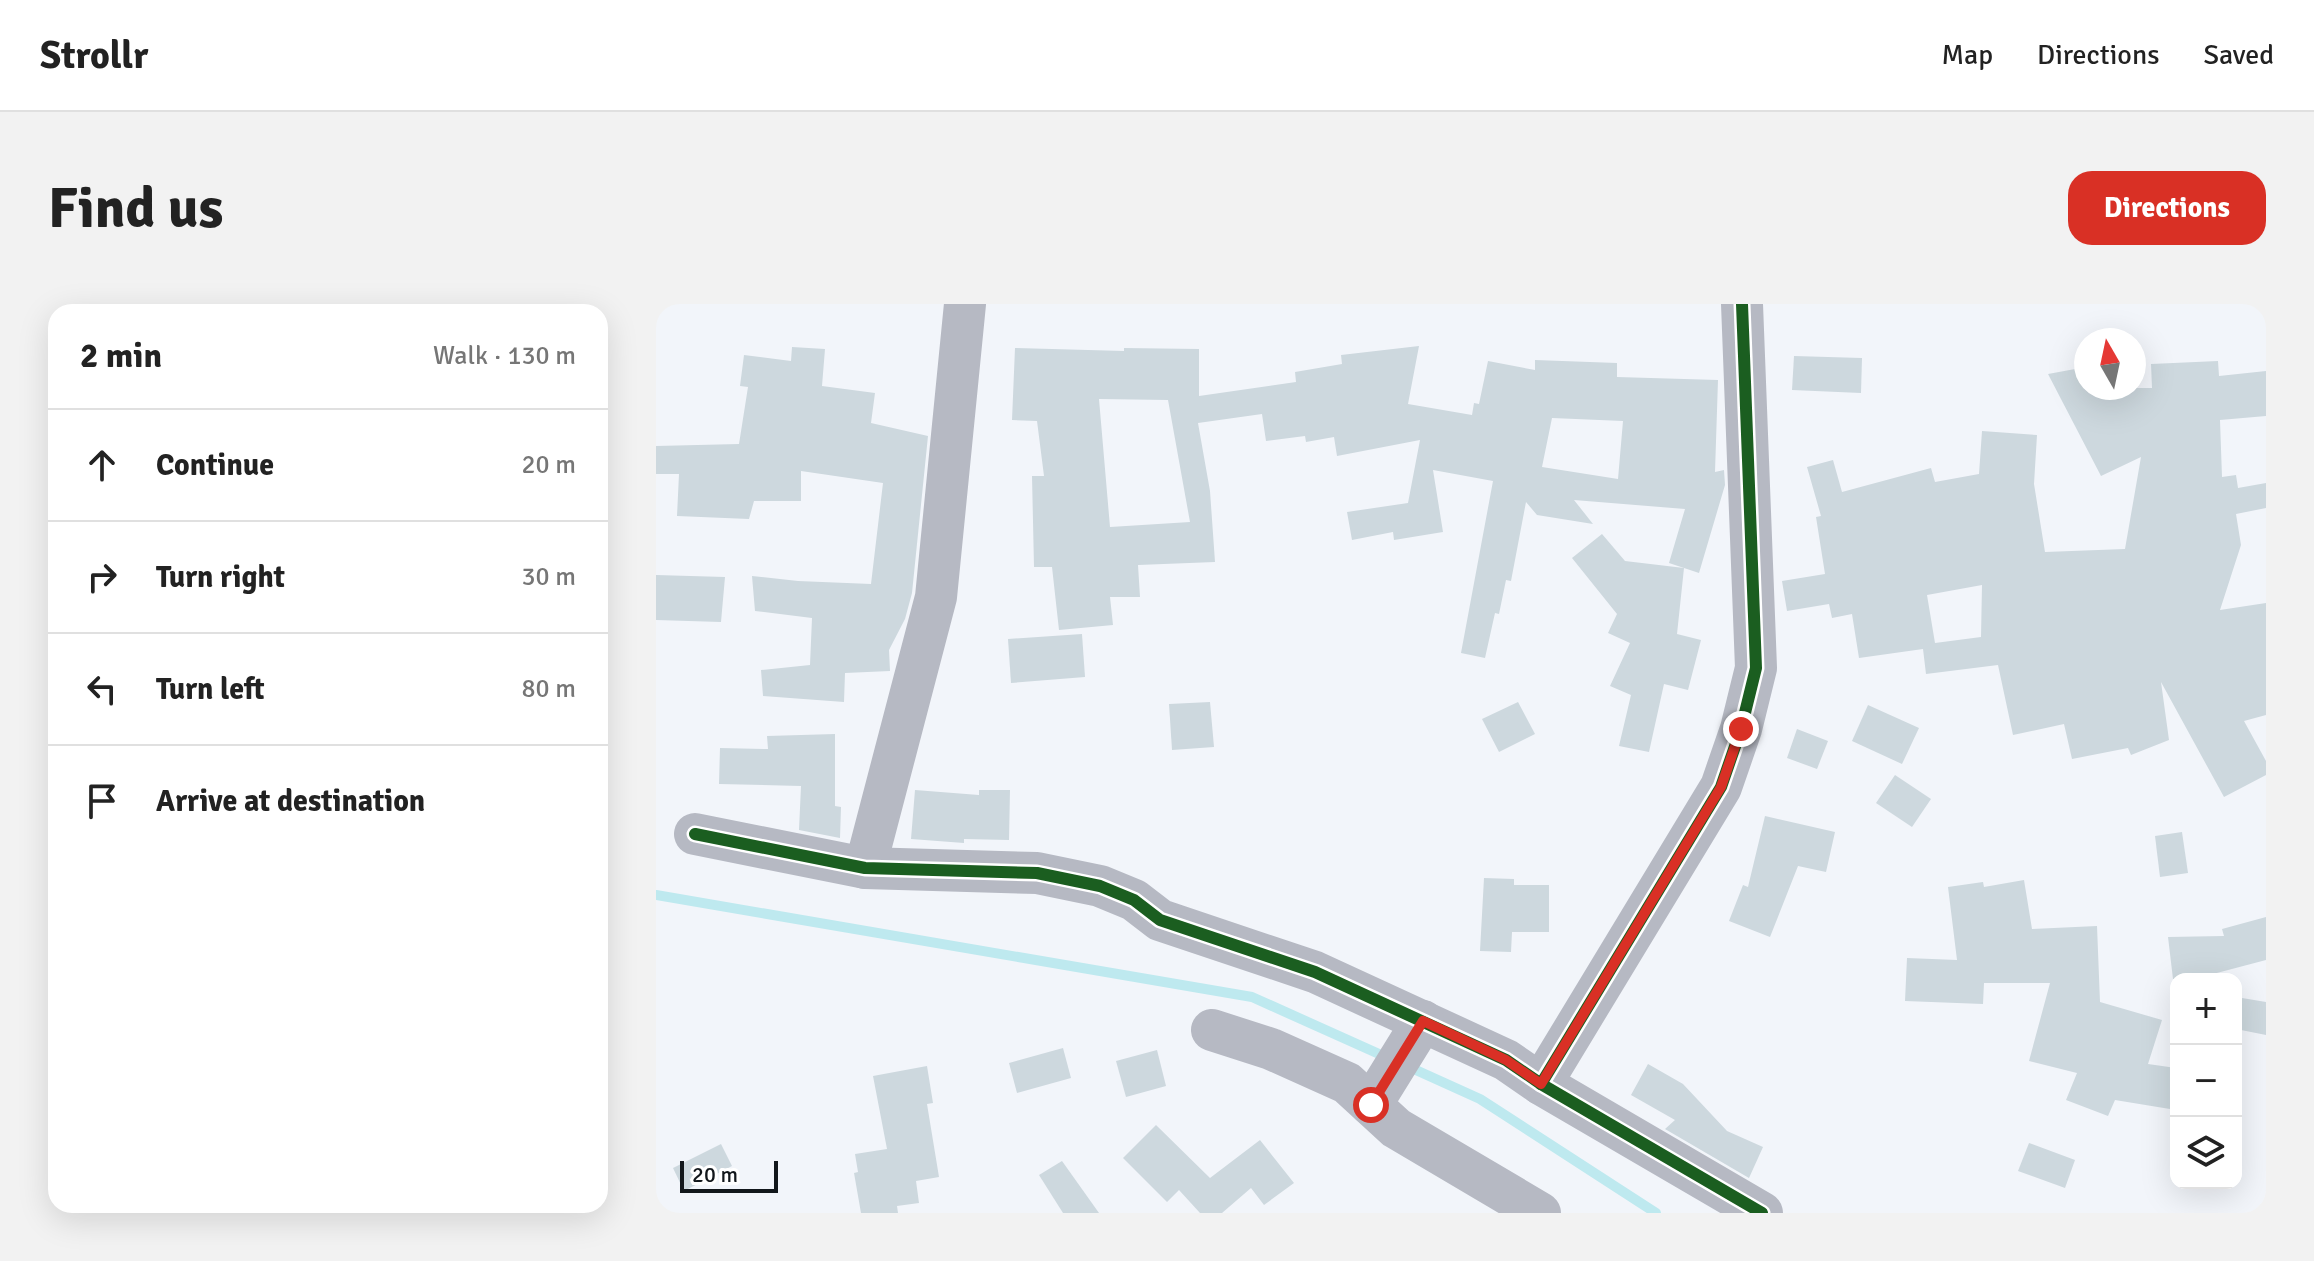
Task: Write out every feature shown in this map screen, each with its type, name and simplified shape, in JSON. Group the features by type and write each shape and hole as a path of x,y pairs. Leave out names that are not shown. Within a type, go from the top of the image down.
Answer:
{"street":[{"path":"865,868 936,597 965,304"},
{"path":"1541,1084 1721,787 1745,714 1756,668 1742,304"},
{"path":"695,834 865,868 1037,873 1100,886 1134,900 1160,920 1315,972 1506,1060 1541,1084 1762,1213"},
{"path":"1371,1105 1423,1021"},
{"path":"1212,1030 1271,1049 1347,1083 1396,1128 1540,1213"}],"building":[{"path":"1419,346 1408,404 1472,415 1474,403 1479,404 1488,361 1535,370 1535,360 1617,363 1617,377 1718,380 1715,472 1724,470 1725,485 1699,573 1669,563 1685,509 1574,500 1593,524 1537,515 1526,502 1511,581 1506,580 1485,658 1461,653 1493,481 1433,470 1443,532 1394,540 1393,532 1352,540 1347,512 1408,503 1420,440 1337,456 1334,437 1306,442 1305,436 1266,441 1262,414 1198,423 1210,491 1215,562 1138,565 1140,597 1110,597 1113,625 1059,630 1052,567 1034,567 1032,476 1044,476 1037,421 1012,420 1015,348 1124,351 1124,348 1199,349 1199,396 1296,382 1295,372 1342,364 1341,355","holes":["1099,399 1168,400 1190,522 1110,527","1552,418 1623,421 1618,479 1542,467"]},
{"path":"792,347 825,349 822,386 875,393 871,423 928,436 912,593 905,619 889,650 890,671 845,673 844,702 763,696 761,670 810,665 812,618 755,611 752,576 871,584 883,483 801,471 801,501 754,501 749,519 677,516 679,474 656,474 656,446 739,444 748,387 740,386 744,355 791,361"},
{"path":"1794,356 1862,358 1861,393 1792,390"},
{"path":"2218,361 2219,376 2266,371 2266,416 2220,420 2222,477 2236,475 2238,488 2266,483 2266,508 2236,514 2241,545 2220,610 2266,603 2266,715 2244,721 2266,761 2266,775 2224,797 2161,682 2169,740 2131,755 2128,748 2072,759 2064,724 2013,735 1998,665 1926,674 1923,649 1859,658 1852,614 1832,618 1829,604 1787,611 1782,581 1825,574 1816,517 1821,516 1807,467 1833,460 1842,492 1931,468 1935,482 1979,474 1982,431 2037,435 2034,484 2045,552 2125,549 2141,457 2101,476 2048,374 2074,369 2074,400 2146,400 2146,388 2152,388 2151,364","holes":["1982,585 1981,637 1935,643 1927,595"]},
{"path":"1602,534 1625,561 1684,568 1677,634 1701,640 1688,690 1664,684 1649,752 1619,746 1631,695 1610,686 1630,643 1608,633 1617,614 1572,558"},
{"path":"656,575 725,577 721,622 656,620"},
{"path":"1082,634 1085,677 1011,683 1008,639"},
{"path":"1210,702 1214,747 1172,750 1169,704"},
{"path":"1518,702 1535,734 1499,752 1482,719"},
{"path":"1868,705 1919,728 1902,764 1852,741"},
{"path":"1797,729 1828,741 1817,769 1787,758"},
{"path":"835,734 835,806 841,807 840,838 799,830 801,786 719,784 720,748 768,749 767,736"},
{"path":"1895,775 1931,799 1912,827 1876,803"},
{"path":"915,790 979,795 979,790 1010,790 1009,840 964,839 964,843 911,839"},
{"path":"1765,816 1835,832 1826,872 1798,866 1770,937 1729,921 1743,885 1748,887"},
{"path":"2182,832 2188,873 2160,877 2155,836"},
{"path":"1484,878 1514,879 1514,885 1549,885 1549,932 1512,932 1511,952 1480,951"},
{"path":"2024,880 2032,929 2097,926 2100,1002 2162,1020 2148,1064 2170,1067 2170,1109 2115,1100 2108,1116 2066,1100 2077,1073 2029,1061 2050,983 1984,983 1983,1004 1905,1001 1907,958 1957,960 1948,887 1983,882 1984,887"},
{"path":"2266,917 2266,960 2217,973 2172,973 2168,937 2224,936 2222,929"},
{"path":"2242,998 2266,1002 2266,1035 2242,1030"},
{"path":"1063,1048 1071,1078 1017,1093 1009,1063"},
{"path":"1157,1050 1166,1086 1126,1097 1116,1061"},
{"path":"1648,1064 1683,1084 1727,1131 1763,1147 1749,1178 1665,1129 1675,1120 1631,1095"},
{"path":"927,1066 933,1103 927,1104 939,1177 916,1181 919,1203 897,1206 898,1213 861,1213 854,1173 858,1172 855,1154 887,1149 873,1076"},
{"path":"1156,1125 1210,1178 1260,1140 1294,1183 1264,1205 1251,1188 1222,1213 1200,1213 1179,1190 1167,1202 1123,1158"},
{"path":"2029,1143 2075,1160 2065,1188 2018,1171"},
{"path":"721,1144 732,1166 684,1191 673,1168"},
{"path":"1062,1161 1099,1213 1063,1213 1039,1175"}],"waterway":[{"path":"656,895 1252,997 1388,1058"},
{"path":"1407,1066 1480,1099 1656,1213"}],"cycle path":[{"path":"1541,1084 1721,787 1741,729 1756,668 1742,304"},
{"path":"695,834 865,868 1037,873 1100,886 1134,900 1160,920 1315,972 1506,1060 1541,1084 1762,1213"}],"route":[{"path":"1371,1105 1423,1021 1506,1060 1541,1084 1721,787 1741,729"}]}
